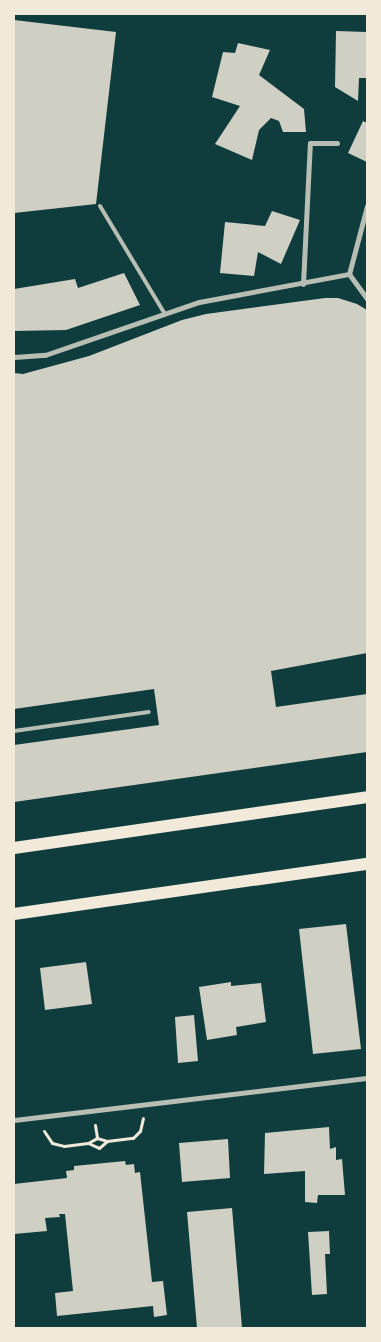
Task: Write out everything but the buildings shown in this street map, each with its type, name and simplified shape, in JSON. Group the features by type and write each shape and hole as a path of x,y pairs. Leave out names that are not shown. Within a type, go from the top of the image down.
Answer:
{"main road":[{"path":"14,848 367,797"},
{"path":"14,914 367,864"}],"street":[{"path":"303,284 310,143 337,143"},
{"path":"367,206 349,274 367,300"},
{"path":"14,357 45,355 200,302 349,274"},
{"path":"14,1120 367,1078"}],"lane":[{"path":"100,206 165,314"},
{"path":"14,731 149,712"}],"path":[{"path":"42,1128 52,1143 64,1146 88,1143 97,1138 107,1141 133,1138 140,1131 144,1117"},
{"path":"96,1128 97,1138"},
{"path":"88,1143 99,1148 107,1141"}]}
